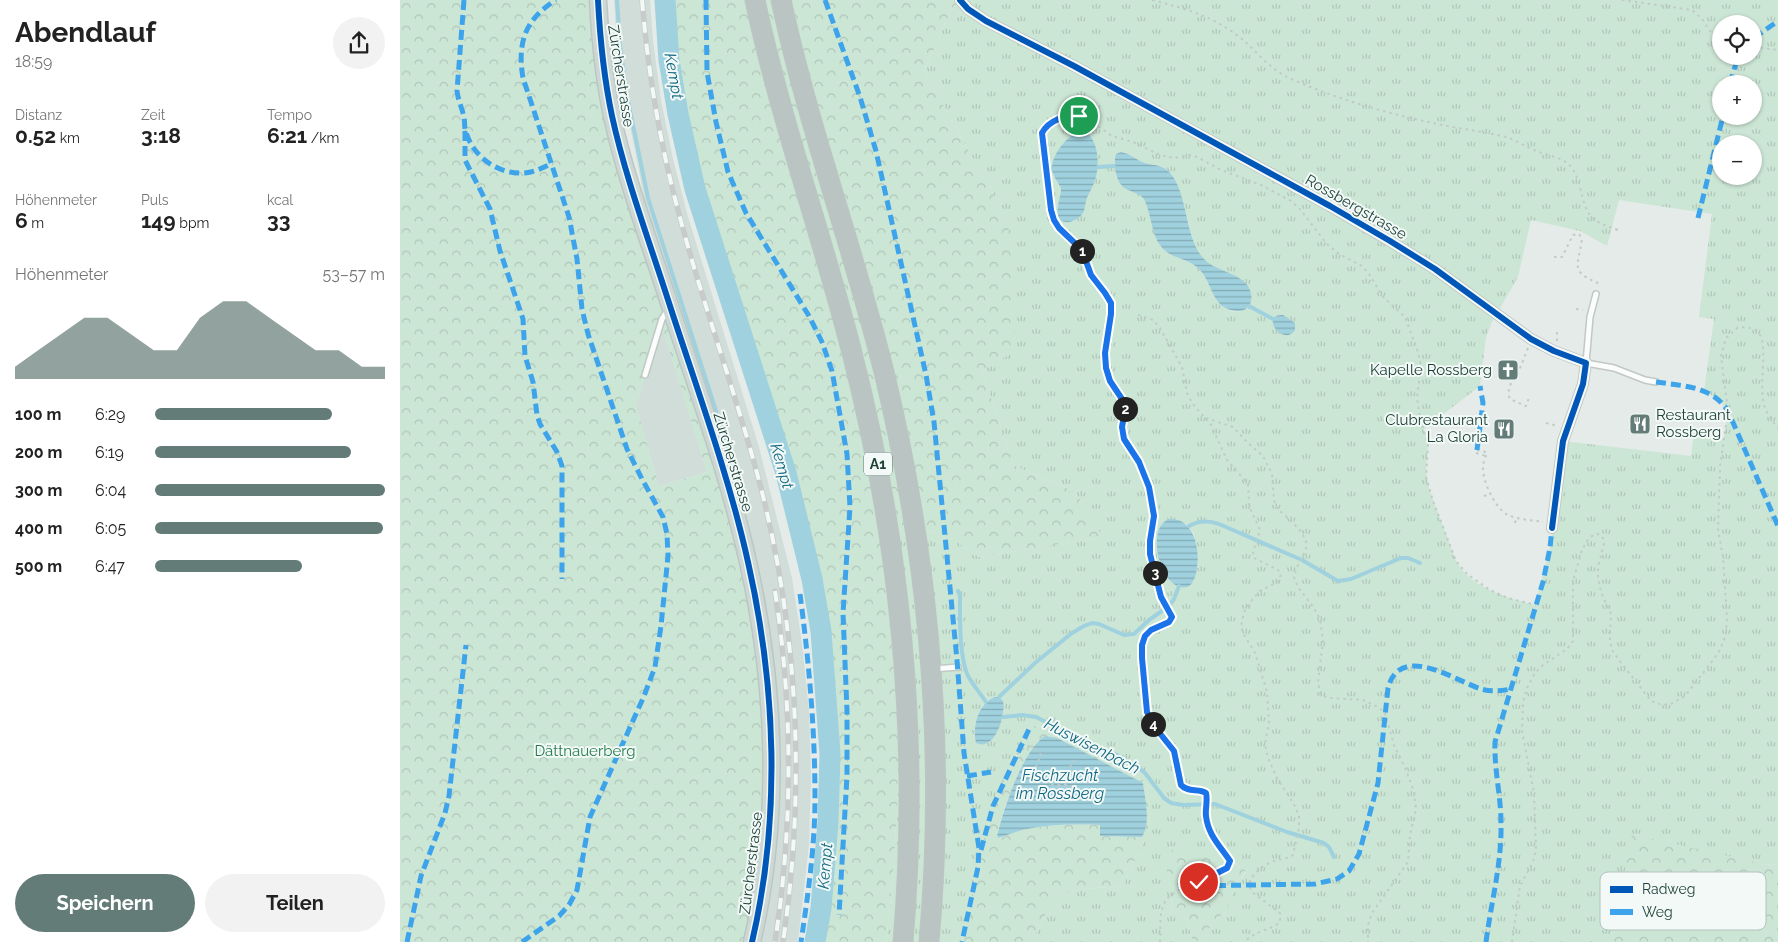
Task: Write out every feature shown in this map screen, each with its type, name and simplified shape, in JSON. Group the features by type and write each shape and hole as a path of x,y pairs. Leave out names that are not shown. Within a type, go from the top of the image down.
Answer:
{"highway":[{"name":"A1","path":"755,0 783,115 858,377 877,462 889,529 902,636 909,744 909,836 903,942"},
{"name":"A1","path":"781,0 802,85 865,303 892,410 915,525 931,669 935,766 935,821 928,942"}],"main road":[{"name":"Zürcherstrasse","path":"598,0 604,69 617,137 739,528 752,581 764,650 771,742 771,804 765,873 752,942"}],"street":[{"name":"Rossbergstrasse","path":"960,0 968,9 981,18 1149,107 1390,240 1434,269 1531,339 1554,351 1586,363"},
{"path":"1553,526 1563,441 1584,379 1586,363"}],"lane":[{"path":"1596,294 1590,317 1586,363 1614,368 1645,380 1656,382"},
{"path":"645,375 662,319 670,306"},
{"path":"931,669 958,667"}],"path":[{"path":"1152,0 1190,9 1217,22 1244,41 1279,72 1330,94 1391,113 1517,140 1538,152 1558,158 1566,162 1574,170 1591,218 1600,224 1618,230"},
{"path":"1622,0 1692,10 1702,19 1712,34"},
{"path":"1762,48 1778,50"},
{"path":"1160,942 1162,911 1168,897 1180,889 1227,868 1230,860 1216,844 1212,836 1207,820 1207,794 1188,790 1181,785 1174,752 1154,726 1145,704 1142,642 1151,630 1170,621 1172,617 1157,584 1150,554 1154,516 1150,491 1139,462 1124,439 1122,427 1125,410 1124,402 1110,381 1106,368 1105,353 1111,303 1091,275 1082,250 1059,228 1051,210 1042,133 1049,124 1069,116 1079,116 1112,136 1132,142 1166,157 1197,157 1219,170 1253,182 1281,195 1299,208 1327,244 1366,270 1383,297 1405,316 1418,352 1421,366 1417,398 1420,418 1428,445 1426,477 1456,561 1466,574 1490,590 1508,598 1536,605"},
{"path":"1554,257 1562,257 1573,235 1579,234 1582,239 1577,263 1578,270 1585,277 1600,284"},
{"path":"1138,315 1149,318 1157,324 1182,367 1187,393 1192,403 1215,430 1227,460 1248,484 1249,506 1259,528 1253,552 1254,558 1278,570 1281,576 1278,581 1260,591 1252,600 1244,612 1241,626 1255,653 1268,692 1269,724 1265,744 1268,758 1276,778 1295,806 1300,819 1297,840 1292,856 1268,864 1250,880 1250,890 1278,911 1281,919 1278,924 1251,936 1245,942"},
{"path":"1512,942 1522,881 1534,862 1536,850 1535,802 1522,736 1522,708 1528,688 1535,674 1543,665 1567,648 1572,641 1573,587 1577,565 1584,547 1593,535 1600,535 1603,538 1604,544 1598,568 1598,578 1601,592 1611,616 1610,643 1614,654 1653,702 1665,705 1680,699 1689,691 1718,654 1726,634 1727,617 1723,557 1718,530 1720,466 1728,411 1721,356 1726,338 1737,328 1745,327 1752,329 1760,336 1762,344 1763,400 1768,414 1778,428"},
{"path":"1556,332 1557,339"},
{"path":"1530,401 1528,400 1526,406 1510,399 1508,393 1531,339"},
{"path":"1205,418 1233,426 1265,459 1272,474 1276,507 1299,530 1306,540 1307,548 1295,572 1295,582 1316,612 1321,623 1322,648 1318,682 1320,693 1330,698 1363,700 1378,707 1385,713 1394,745 1406,770 1416,800 1408,862 1372,912 1368,925 1368,942"},
{"path":"1477,451 1486,454 1484,472 1491,494 1500,509 1516,518 1553,526"},
{"path":"1484,496 1491,494"},
{"path":"1515,523 1516,518"},
{"path":"1017,754 1029,746 1034,748 1041,754 1036,766 1041,778 1047,783 1066,785 1078,791 1082,797"},
{"path":"1066,785 1064,778 1074,760"},
{"path":"1058,785 1059,793 1063,798 1082,797 1103,800"}],"shaded area":[{"path":"614,0 650,0 653,41 661,100 673,159 688,217 759,447 792,578 802,644 809,711 811,777 809,844 798,942 760,942 772,887 779,805 778,726 765,606 758,566 748,527 713,411 646,206 623,91 617,46"},
{"path":"661,323 707,472 659,486 636,406"}],"green space":[{"name":"Dättnauerberg","path":"400,0 598,0 604,69 739,528 771,742 752,942 400,942","holes":["661,324 707,472 659,486 636,406"]},
{"path":"671,0 960,0 952,8 924,72 1008,220 1016,351 982,370 1013,465 1075,492 1103,537 979,557 944,533 879,531 892,642 898,745 893,877 886,942 808,942 814,912 823,811 817,696 828,641 818,578 795,485 757,371 706,206 680,92"},
{"path":"960,0 1778,0 1778,865 1763,864 1747,872 1600,872 1600,930 1634,930 1611,942 1201,942 1035,942 1035,935 1056,895 1083,889 1123,886 1149,830 1150,810 1146,782 1038,725 1030,727 991,813 980,855 962,942 886,942 893,876 898,745 892,642 879,531 944,533 979,557 1102,537 1075,492 1013,465 982,370 1008,220 924,72 952,8","holes":["1065,142 1096,150 1096,174 1083,210 1078,218 1058,209 1061,188 1053,176 1053,162","1121,152 1145,163 1161,166 1171,174 1177,184 1192,235 1201,257 1207,263 1239,279 1245,285 1249,292 1250,302 1247,308 1235,312 1227,309 1215,297 1198,268 1164,250 1158,242 1150,212 1144,199 1120,182 1117,177 1114,162","1619,200 1712,214 1699,317 1714,319 1704,391 1718,399 1728,411 1724,439 1694,433 1691,456 1563,441 1550,548 1535,605 1513,599 1480,585 1456,561 1429,489 1426,471 1428,445 1424,429 1480,386 1486,337 1492,322 1518,277 1531,220 1580,231 1607,246","1186,523 1194,534 1198,567 1185,587 1179,586 1169,579 1163,569 1158,552","999,697 1004,708 1002,720 990,742 975,741 975,727 978,714 985,702 991,698","1224,853 1246,872 1235,886 1226,911 1213,922 1201,942 1192,939 1187,917 1171,913 1172,894 1165,863"]},
{"path":"1038,725 1146,782 1150,810 1149,830 1123,886 1083,889 1056,895 1035,935 1035,942 962,942 980,855 991,813 1030,727","holes":["1036,745 1143,783 1146,818 1143,835 1138,837 1101,836 1101,825 1037,827 1000,838 997,836 1012,788"]},
{"path":"1632,834 1763,864 1778,865 1778,942 1611,942 1613,930 1766,930 1766,872 1625,872"},
{"path":"1172,850 1224,853 1230,860 1246,871 1235,886 1226,911 1213,922 1201,942 1192,939 1187,917 1171,913 1172,894 1165,863"}],"water":[{"path":"1083,131 1088,134 1095,145 1098,160 1097,174 1083,213 1074,221 1066,222 1062,221 1058,215 1061,188 1054,177 1052,164 1057,152 1066,140"},
{"path":"1121,152 1145,163 1164,168 1173,177 1183,200 1192,238 1197,250 1210,264 1238,277 1249,287 1251,300 1246,309 1236,311 1222,305 1198,268 1168,253 1160,245 1155,236 1144,199 1122,186 1117,178 1115,158 1116,154"},
{"path":"1283,315 1295,323 1295,330 1290,334 1280,333 1273,324 1273,319 1276,316"},
{"path":"1169,519 1180,521 1189,528 1194,538 1198,562 1196,574 1192,583 1187,587 1178,586 1170,580 1163,570 1159,559 1158,534 1162,525"},
{"path":"995,697 999,697 1003,701 1003,715 998,731 989,742 983,744 976,743 975,730 980,710 984,704"},
{"name":"Fischzucht im Rossberg","path":"1045,736 1057,738 1143,783 1147,818 1142,837 1100,836 1100,825 1036,827 999,838 997,836 1009,797 1022,767 1037,743"}],"waterway":[{"path":"617,0 620,46 627,96 648,198 746,505"},
{"name":"Kempt","path":"665,0 669,60 678,114 695,189 786,473 812,579 821,631 830,754 828,822 821,908 815,942"},
{"path":"1098,167 1114,166"},
{"path":"1249,306 1273,319"},
{"path":"1189,526 1204,521 1219,524 1302,560 1338,581 1351,579 1401,558 1408,558 1420,563"},
{"path":"999,697 1035,663 1072,633 1084,626 1092,623 1099,624 1124,635 1134,634 1149,620 1169,606 1179,586"},
{"path":"958,591 960,595 960,625 965,668 968,676 986,702"},
{"name":"Huswisenbach","path":"1003,717 1022,715 1036,717 1084,743 1117,755 1145,773 1164,798 1171,803 1183,805 1215,804 1287,832 1324,843 1329,847 1334,857"}],"railway":[{"path":"642,0 656,108 672,188 699,285 754,461 775,551 784,606 791,662 796,774 790,886 783,942"},
{"path":"775,591 781,635 788,722 788,811 781,898 775,942"}],"marked path":[{"path":"464,0 457,91 469,141 488,163 506,171 525,173 551,164"},
{"path":"522,942 559,916 569,905 577,890 590,817 655,667 668,556 667,534 663,517 627,449 588,334 582,309 577,259 569,217 523,78 521,54 526,33 537,15 556,0"},
{"path":"706,0 707,72 728,172 746,213 809,316 822,342 832,371 847,454 850,507 843,613 847,711 847,776 839,915"},
{"path":"825,0 860,97 876,151 926,375 934,422 964,753 979,848 978,867 962,942"},
{"path":"1762,32 1778,21"},
{"path":"1733,75 1735,65"},
{"path":"1698,218 1721,125"},
{"path":"465,131 465,160 490,209 500,251 523,319 525,356 533,382 537,415 540,424 557,452 562,466 562,579"},
{"path":"1656,382 1686,386 1705,392 1714,396 1728,411 1778,526"},
{"path":"1477,450 1483,403 1480,386"},
{"path":"1486,942 1501,838 1501,813 1495,742 1543,582 1552,528"},
{"path":"800,594 811,696 815,798 809,888 801,942"},
{"path":"407,942 421,876 445,813 449,796 466,645"},
{"path":"1186,886 1315,884 1337,879 1349,871 1359,854 1378,783 1388,688 1394,675 1404,668 1416,666 1430,668 1485,690 1511,689"},
{"path":"981,850 993,806 1030,727"},
{"path":"967,776 991,772"}],"cycle path":[{"path":"598,0 601,44 609,102 624,164 732,497 748,562 765,656 769,704 771,800 768,848 752,942"},
{"path":"960,0 968,9 986,21 1074,66 1330,206 1435,269 1531,339 1554,351 1586,363 1583,384 1563,441 1552,528"}],"place":[{"name":"Kapelle Rossberg","path":"1508,370"},
{"name":"Restaurant Rossberg","path":"1640,424"},
{"name":"Clubrestaurant La Gloria","path":"1504,429"}],"route":[{"path":"1079,116 1064,117 1046,127 1042,133 1051,210 1059,228 1082,250 1091,275 1108,297 1112,307 1105,353 1106,368 1110,381 1124,402 1125,410 1122,424 1124,439 1139,462 1149,487 1154,516 1150,536 1150,554 1161,597 1172,617 1169,622 1149,632 1142,642 1146,709 1154,726 1174,752 1181,785 1188,790 1206,793 1206,816 1209,827 1216,844 1230,860 1227,868 1199,882"}]}
